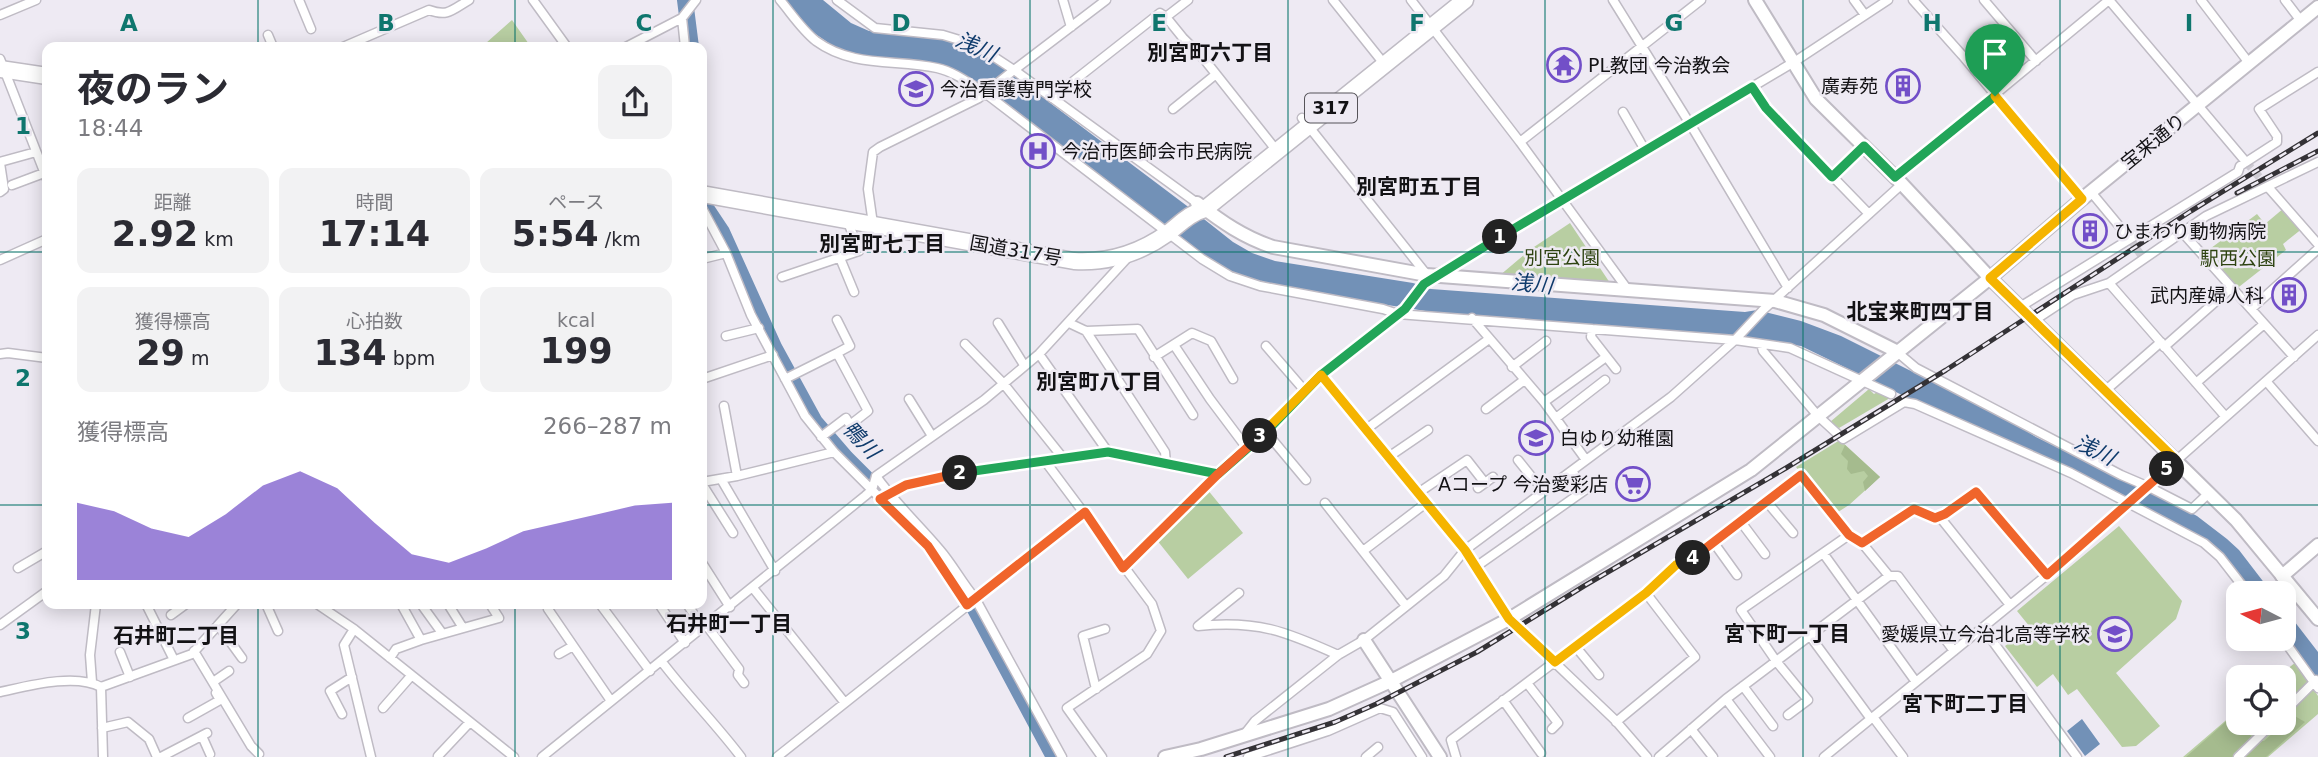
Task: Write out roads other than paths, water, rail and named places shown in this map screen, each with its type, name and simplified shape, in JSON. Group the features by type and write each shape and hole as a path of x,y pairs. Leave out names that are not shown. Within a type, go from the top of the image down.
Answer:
{"highway":[{"name":"国道317号","path":"1428,24 1451,0"},
{"name":"国道317号","path":"707,195 1074,261 1092,262 1131,254 1170,232 1428,24 1465,0"},
{"path":"1,66 42,75"}],"street":[{"path":"0,15 36,0"},
{"path":"299,0 311,29"},
{"path":"355,42 429,10 443,15 469,0"},
{"path":"533,0 563,42"},
{"path":"636,42 682,18 696,0"},
{"path":"780,0 814,40 842,55 864,61 938,68 987,92 1202,259 1244,282 1401,312 1592,329 1737,338 1790,348 1891,394"},
{"path":"837,0 875,27 954,38 976,45 1199,208 1250,239 1273,247 1428,278 1775,301 1824,315 1897,352 1916,368 2192,509 2209,493"},
{"path":"1063,0 1070,27"},
{"path":"873,224 869,189 873,152 987,92 1105,0"},
{"path":"1166,17 1188,0"},
{"path":"1333,0 1381,61"},
{"path":"1411,0 1629,290"},
{"path":"1613,0 1788,288"},
{"path":"1520,142 1642,49 1701,0"},
{"path":"1755,0 1816,99 1898,180 1990,278 2236,520 2284,581"},
{"path":"1854,0 1865,15"},
{"path":"1123,568 1246,447 1266,432 1321,375 1401,312 1428,278 1794,62 1888,0"},
{"path":"1913,0 1995,96 2130,239"},
{"path":"1984,0 2036,61"},
{"path":"1244,735 1255,721 1338,655 1364,640 1444,576 1465,550 1671,397 1869,215 1898,180 2109,0 2246,162"},
{"path":"2201,0 2249,62"},
{"path":"2285,0 2301,21"},
{"name":"宝来通り","path":"1165,757 1201,753 1244,735 1329,709 1391,681 1509,619 1751,470 1990,278 2087,195 2318,8"},
{"path":"1052,98 1160,13 1274,148"},
{"path":"682,18 684,42"},
{"path":"268,35 271,42"},
{"path":"1,66 42,166"},
{"path":"2020,307 2238,172 2240,166 2277,142 2277,136 2259,109 2318,72"},
{"path":"1172,109 1215,75"},
{"path":"1752,87 1766,108 1869,215"},
{"path":"1623,112 1645,150"},
{"path":"1306,122 1428,278"},
{"path":"1832,177 1864,146"},
{"path":"0,192 4,189 0,162 36,152"},
{"path":"2035,320 2073,295 2109,283 2206,216 2316,166"},
{"path":"12,185 42,177"},
{"path":"2251,309 2318,247 2268,187"},
{"path":"707,217 726,253 751,315 805,416 834,452 872,490 885,497 943,553 960,581 975,598 1062,757"},
{"path":"782,277 859,251 848,219"},
{"path":"2182,232 2294,356"},
{"path":"0,260 42,241"},
{"path":"707,258 726,253"},
{"path":"542,757 872,490 876,476 984,400 1039,354 1131,254"},
{"path":"840,258 855,292"},
{"path":"2109,283 2225,416"},
{"path":"2106,390 2231,288"},
{"path":"1472,318 1523,381 1544,402 1586,460"},
{"path":"785,379 850,346 836,320"},
{"path":"998,323 1024,365"},
{"path":"1069,323 1086,331 1138,329 1193,415"},
{"path":"2196,383 2264,324"},
{"path":"726,336 759,328"},
{"path":"1592,329 1591,337 1616,369"},
{"path":"1086,331 1166,452 1166,464"},
{"path":"1154,356 1192,333 1211,341 1233,379"},
{"path":"1824,757 2047,575 2318,335"},
{"path":"1365,430 1489,339"},
{"path":"1512,367 1546,341"},
{"path":"965,344 1003,383 1063,458"},
{"path":"1761,344 1763,351 1818,416 1843,439 1904,402 1915,404 2131,502 2204,543 2220,557 2239,581"},
{"path":"1174,345 1246,447"},
{"path":"1266,346 1306,391"},
{"path":"821,437 846,418 850,425 868,411 837,353"},
{"path":"0,354 42,357"},
{"path":"1039,354 1108,452"},
{"path":"707,377 773,355"},
{"path":"1544,402 1606,357"},
{"path":"1321,375 1465,550 1509,619 1616,722 1647,757"},
{"path":"1556,418 1605,380"},
{"path":"2266,380 2317,439"},
{"path":"1486,409 1523,381"},
{"path":"909,399 932,436"},
{"path":"723,406 737,476"},
{"path":"1387,458 1428,430"},
{"path":"1266,432 1306,480"},
{"path":"707,482 834,452"},
{"path":"885,497 906,485 961,472 1108,452 1218,474"},
{"path":"1418,493 1467,460 1481,486 1493,477"},
{"path":"1518,460 1534,480 1548,489"},
{"path":"1045,461 1152,604 1161,631 1147,654 1067,708 1102,757"},
{"path":"1476,566 1585,490 1572,471"},
{"path":"1456,757 1451,740 1646,593 1676,565 1698,555 1801,475 1849,535 1862,543 1889,576"},
{"path":"876,476 885,497 928,546 967,605"},
{"path":"721,479 775,571"},
{"path":"707,491 733,533"},
{"path":"1862,543 1914,509 1935,518 1976,492 2047,575"},
{"path":"1767,502 1793,533"},
{"path":"1325,503 1406,606"},
{"path":"1363,551 1426,503"},
{"path":"777,757 1085,512"},
{"path":"1939,516 2010,606"},
{"path":"1741,522 1765,554"},
{"path":"1788,715 1808,699 1776,661 1741,610 1849,535"},
{"path":"1714,543 1737,575"},
{"path":"2282,576 2318,545"},
{"path":"1823,553 1916,682"},
{"path":"18,568 42,554"},
{"path":"707,571 730,607"},
{"path":"1659,757 1726,699 1889,576 1898,576 1954,651"},
{"path":"753,588 845,703"},
{"path":"1238,593 1198,626 1230,623 1273,629 1338,655"},
{"path":"1616,722 1695,657 1646,593"},
{"path":"0,625 42,595"},
{"path":"2296,598 2318,619"},
{"path":"92,682 90,655 95,609"},
{"path":"148,609 174,660"},
{"path":"171,615 179,609"},
{"path":"0,692 47,682 92,682 102,687 194,651 232,609"},
{"path":"268,609 278,631"},
{"path":"324,609 354,629 514,757"},
{"path":"404,609 421,640"},
{"path":"425,609 442,633"},
{"path":"450,609 463,628"},
{"path":"390,658 396,649 499,618 493,609"},
{"path":"548,609 611,701"},
{"path":"604,609 650,671"},
{"path":"662,609 685,643"},
{"path":"691,609 739,669 738,675 744,683"},
{"path":"218,625 242,658"},
{"path":"1983,628 2077,757"},
{"path":"354,629 344,645 371,757"},
{"path":"1096,689 1083,636 1105,629"},
{"path":"1810,636 1903,757"},
{"path":"1364,640 1440,757"},
{"path":"559,654 573,646"},
{"path":"1575,646 1599,675"},
{"path":"194,651 251,746 259,754"},
{"path":"2292,651 2316,682 2296,701"},
{"path":"120,652 130,677"},
{"path":"662,662 741,757"},
{"path":"188,719 220,699 212,687 229,671"},
{"path":"383,708 411,676"},
{"path":"342,714 330,691 352,677"},
{"path":"1527,683 1558,723 1552,729"},
{"path":"1743,686 1773,726"},
{"path":"102,687 103,757"},
{"path":"1726,699 1770,757"},
{"path":"1503,700 1541,753"},
{"path":"1248,757 1328,731 1380,708 1393,712 1422,757"},
{"path":"102,727 128,722 149,739 159,757 204,735 210,754"},
{"path":"438,756 470,722"},
{"path":"1691,729 1713,757"},
{"path":"2238,757 2261,735"},
{"path":"1368,757 1378,747"}],"water":[{"path":"784,0 823,0 851,23 869,31 936,37 966,45 989,57 1233,242 1252,253 1275,261 1413,283 1431,289 1745,312 1757,310 1801,321 1841,336 2009,420 2036,437 2197,516 2239,550 2263,581 2240,581 2203,541 1801,346 1746,339 1451,315 1257,282 1236,275 1207,258 1067,151 954,70 867,59 833,46 811,31"},
{"path":"2296,624 2318,652 2318,681 2295,651"},
{"path":"2082,719 2100,744 2085,756 2067,731"}],"waterway":[{"name":"鴨川","path":"685,0 690,42"},
{"name":"鴨川","path":"707,210 722,232 774,347 815,422 846,458 913,525"},
{"name":"鴨川","path":"928,542 969,598 1054,757"}],"tunnel":[{"path":"2246,162 2268,187"},
{"path":"2130,239 2143,258"}],"railway":[{"path":"1226,757 1335,722 1477,652 1946,370 2191,211 2318,133"},
{"path":"2237,193 2318,151"}],"place":[{"name":"PL教団 今治教会","path":"1564,65"},
{"name":"廣寿苑","path":"1903,86"},
{"name":"今治看護専門学校","path":"916,89"},
{"name":"今治市医師会市民病院","path":"1038,151"},
{"name":"ひまわり動物病院","path":"2090,231"},
{"name":"武内産婦人科","path":"2289,295"},
{"name":"白ゆり幼稚園","path":"1536,438"},
{"name":"Aコープ 今治愛彩店","path":"1633,484"},
{"name":"愛媛県立今治北高等学校","path":"2115,634"}],"district":[{"name":"別宮町六丁目","path":"1210,53"},
{"name":"別宮町五丁目","path":"1419,187"},
{"name":"別宮町七丁目","path":"882,244"},
{"name":"北宝来町四丁目","path":"1920,312"},
{"name":"別宮町八丁目","path":"1099,382"},
{"name":"石井町一丁目","path":"729,624"},
{"name":"宮下町一丁目","path":"1787,634"},
{"name":"石井町二丁目","path":"176,636"},
{"name":"宮下町二丁目","path":"1965,704"}],"water label":[{"name":"浅川","path":"976,47"},
{"name":"浅川","path":"1532,284"},
{"name":"浅川","path":"2095,450"}],"park label":[{"name":"別宮公園","path":"1562,257"},
{"name":"駅西公園","path":"2238,258"}]}
